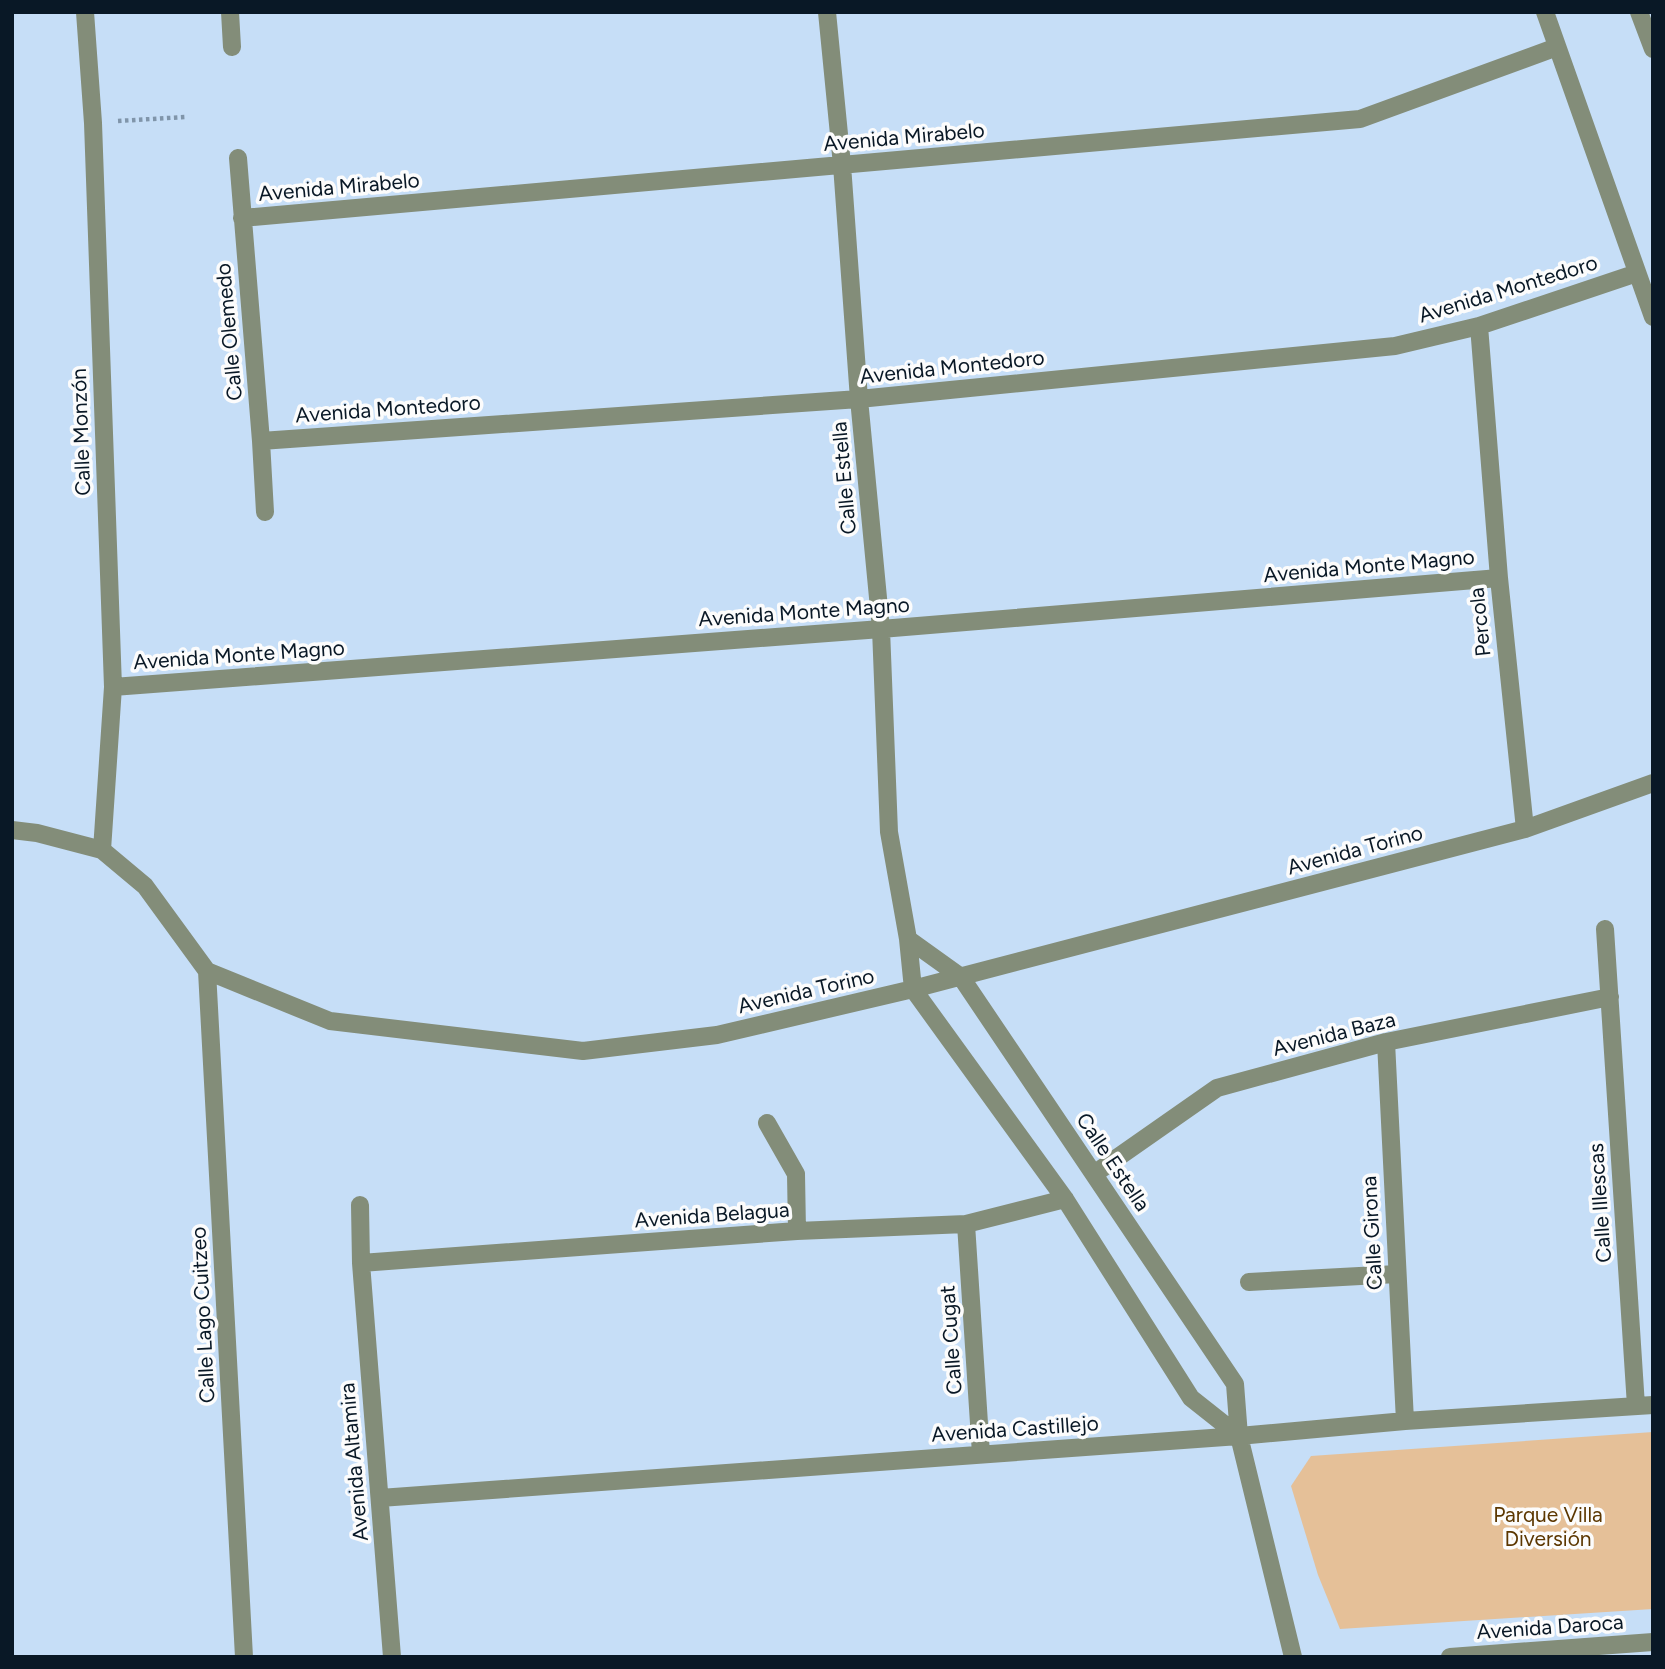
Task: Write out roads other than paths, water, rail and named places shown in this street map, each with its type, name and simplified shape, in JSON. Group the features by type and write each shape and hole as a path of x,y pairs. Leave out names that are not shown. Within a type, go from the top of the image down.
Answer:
{"street":[{"name":"Calle Monzón","path":"85,12 93,122 113,687 102,850"},
{"path":"230,12 232,47"},
{"name":"Calle Estella","path":"827,12 881,629 889,832 908,939 913,989"},
{"path":"1545,12 1653,317"},
{"path":"1642,13 1653,49"},
{"name":"Avenida Mirabelo","path":"242,218 1360,119 1557,47"},
{"name":"Calle Olemedo","path":"238,158 265,512"},
{"name":"Avenida Montedoro","path":"261,441 859,399 1395,346 1479,326 1637,273"},
{"name":"Percola","path":"1479,326 1499,578 1525,829"},
{"name":"Avenida Monte Magno","path":"113,687 881,629 1499,578"},
{"name":"Avenida Torino","path":"207,971 330,1021 583,1051 717,1035 961,977 1525,829 1653,783"},
{"path":"12,830 37,833 102,850 145,886 207,971"},
{"name":"Calle Illescas","path":"1605,929 1644,1405"},
{"name":"Calle Estella","path":"908,939 961,977 1235,1384 1239,1436 1293,1657"},
{"name":"Calle Lago Cuitzeo","path":"207,971 244,1657"},
{"path":"913,989 1065,1199 1191,1398 1239,1436"},
{"name":"Avenida Baza","path":"1094,1174 1217,1088 1386,1042 1610,996"},
{"name":"Calle Girona","path":"1386,1042 1405,1421"},
{"path":"767,1123 796,1174 797,1231"},
{"name":"Avenida Belagua","path":"361,1263 797,1231 966,1224 1065,1199"},
{"name":"Avenida Altamira","path":"360,1205 361,1263 392,1657"},
{"name":"Calle Cugat","path":"966,1224 981,1454"},
{"path":"1249,1282 1397,1274"},
{"name":"Avenida Castillejo","path":"380,1497 1644,1405"},
{"name":"Avenida Daroca","path":"1450,1657 1653,1642"}],"park label":[{"name":"Parque Villa Diversión","path":"1548,1527"}]}
